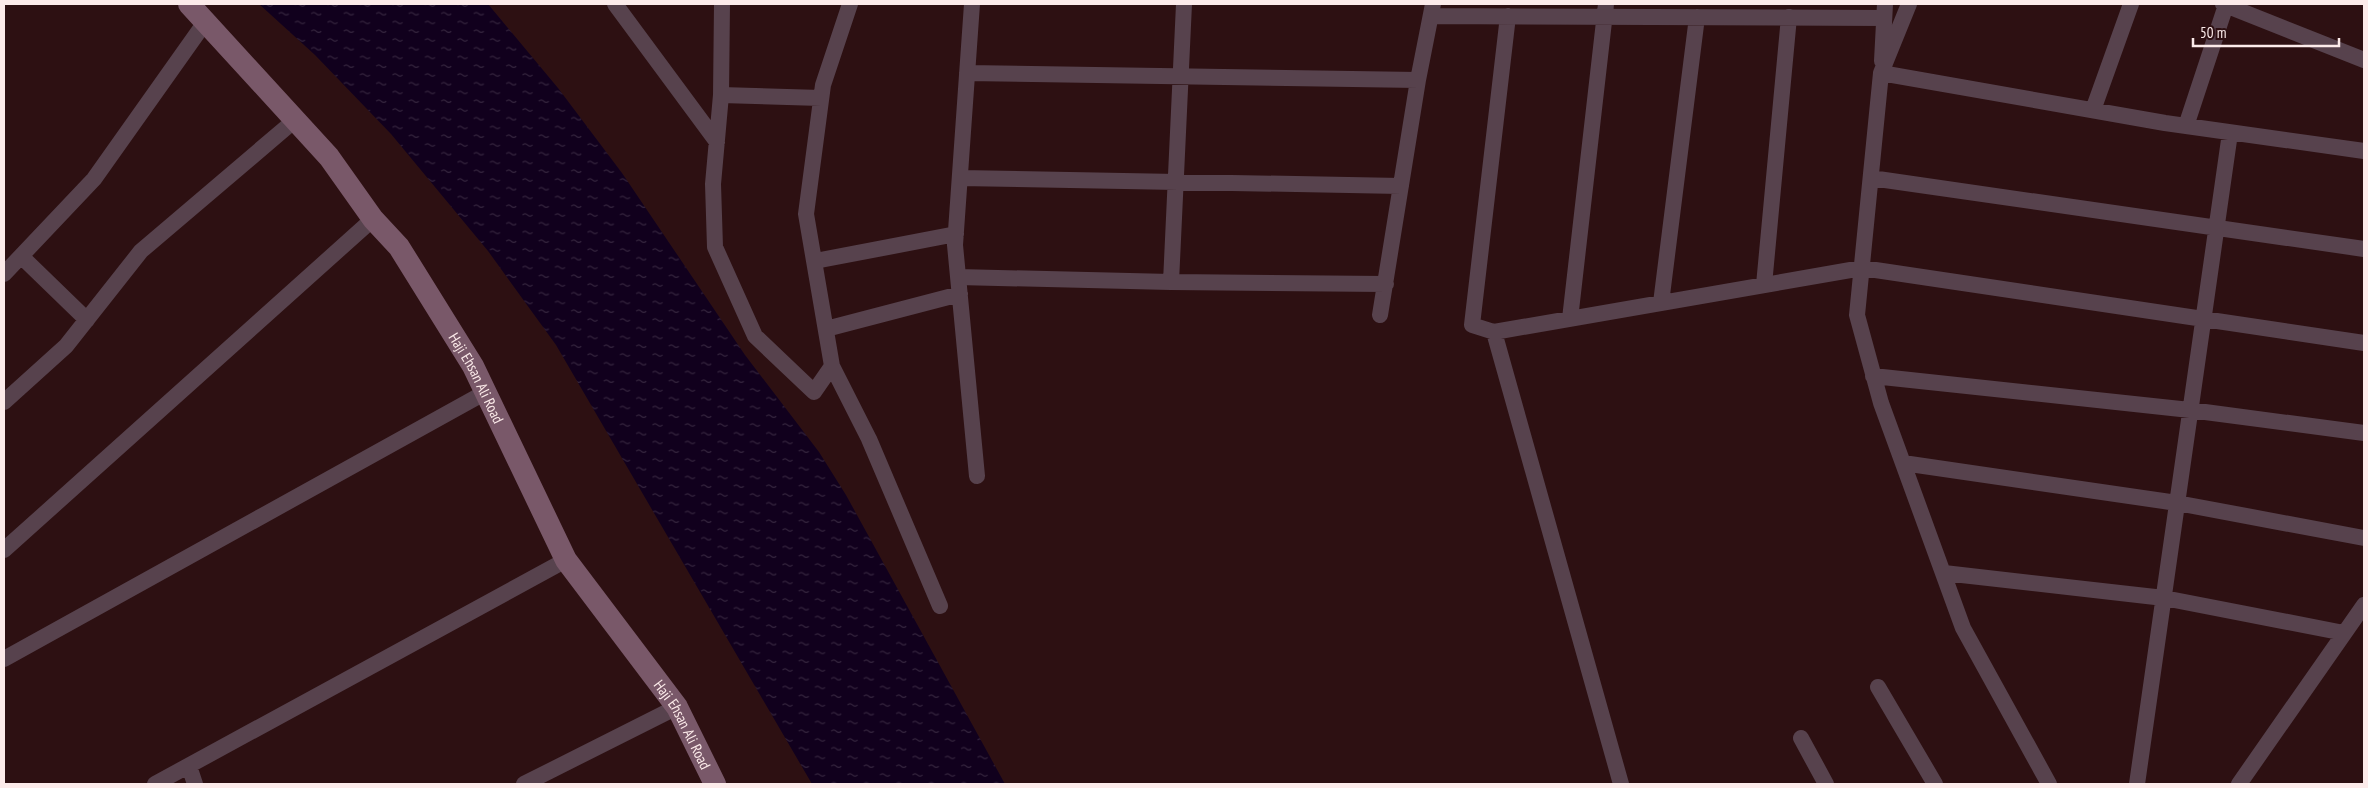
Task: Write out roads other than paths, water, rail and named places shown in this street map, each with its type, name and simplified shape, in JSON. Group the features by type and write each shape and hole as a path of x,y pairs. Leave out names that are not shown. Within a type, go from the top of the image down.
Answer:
{"street":[{"name":"Haji Ehsan Ali Road","path":"189,4 329,157 373,219 399,247 473,366 566,560 677,707 715,784"},
{"path":"615,4 717,142"},
{"path":"722,4 721,95 713,184 716,248 755,336 814,392 832,366"},
{"path":"850,4 822,85 806,214 832,366 869,439 940,606"},
{"path":"972,4 956,234 958,277 977,476"},
{"path":"1171,282 1184,4"},
{"path":"1881,73 1909,4"},
{"path":"2093,110 2131,4"},
{"path":"2186,126 2224,4 2364,60"},
{"path":"1380,315 1418,80 1432,10 1508,16 1525,10 1678,10 1697,17 1751,11 1789,17 1827,11 1884,11 1881,73 1857,315 1881,403 1963,628 2049,784"},
{"path":"1570,319 1606,10"},
{"path":"1508,16 1472,325 1494,332 1862,268 2364,342"},
{"path":"1661,303 1697,17"},
{"path":"1764,285 1789,17"},
{"path":"4,274 94,179 206,21"},
{"path":"967,73 1418,80"},
{"path":"1881,73 2186,126 2364,151"},
{"path":"721,95 821,98"},
{"path":"4,402 66,346 141,251 294,120"},
{"path":"2137,784 2230,132"},
{"path":"960,178 1401,186"},
{"path":"1871,178 2364,249"},
{"path":"4,550 373,219"},
{"path":"815,261 956,234"},
{"path":"21,256 87,320"},
{"path":"958,277 1171,282 1386,284"},
{"path":"826,330 960,294"},
{"path":"1494,332 1621,784"},
{"path":"1873,376 2190,410 2364,433"},
{"path":"4,659 486,392"},
{"path":"1903,463 2177,502 2364,538"},
{"path":"155,784 566,560"},
{"path":"1944,573 2164,598 2344,634"},
{"path":"2239,784 2364,605"},
{"path":"1878,687 1935,784"},
{"path":"524,784 677,707"},
{"path":"1801,738 1826,784"},
{"path":"188,766 195,784"}],"water":[{"path":"259,4 488,4 558,88 622,173 745,355 819,452 846,495 1005,784 812,784 556,345 488,251 391,134 315,55"}]}
